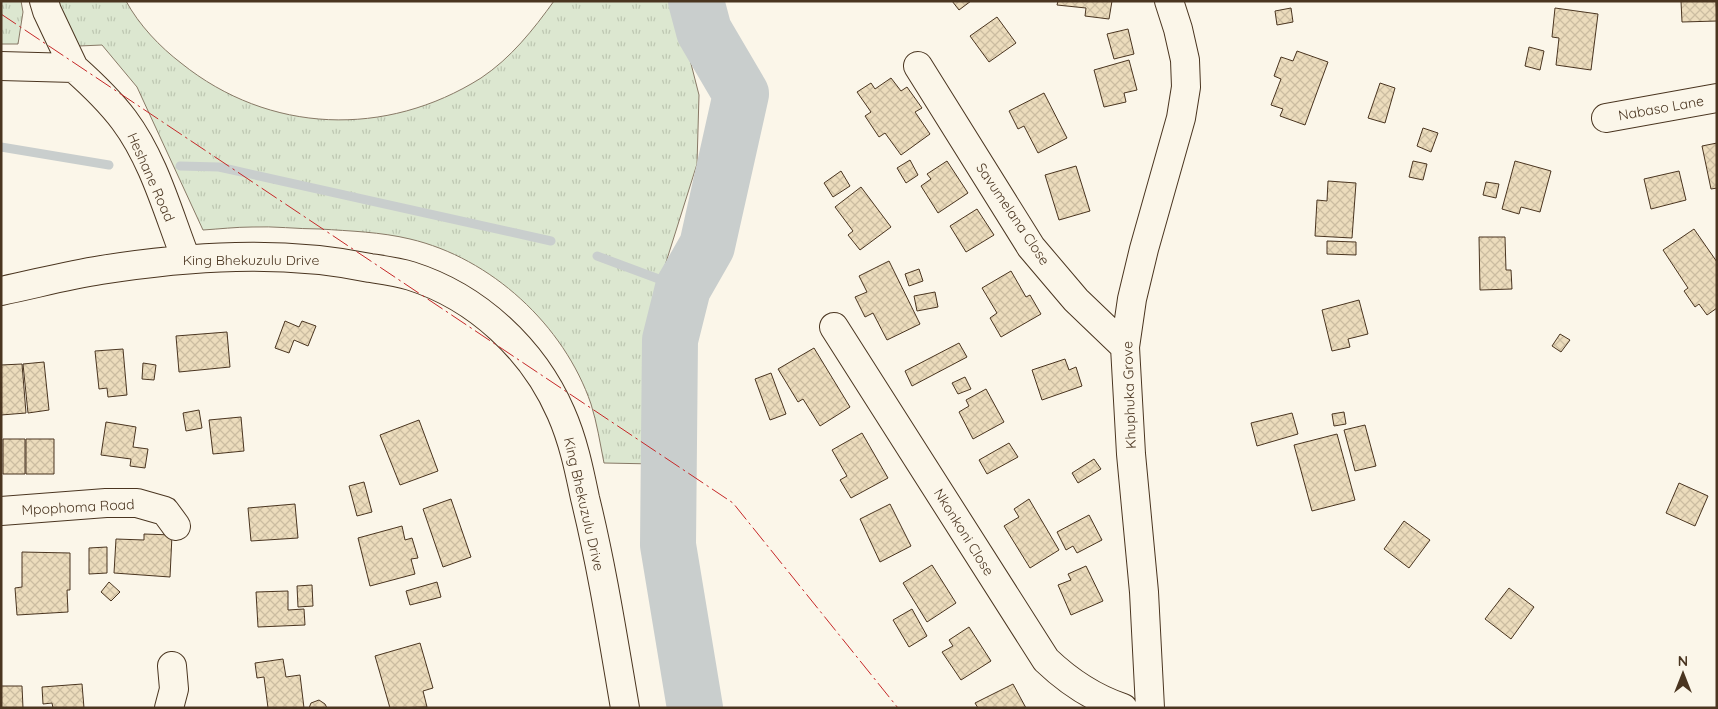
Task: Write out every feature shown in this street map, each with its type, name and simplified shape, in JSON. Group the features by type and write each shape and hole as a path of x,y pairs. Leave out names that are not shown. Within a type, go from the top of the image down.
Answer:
{"street":[{"path":"1,66 74,68 44,1"},
{"name":"Khuphuka Grove","path":"1150,708 1144,592 1131,454 1125,347 1132,299 1181,118 1186,87 1185,60 1170,1"},
{"name":"Savumelana Close","path":"918,66 1031,246 1076,300 1125,347"},
{"name":"Heshane Road","path":"74,68 99,91 118,113 141,147 186,259"},
{"name":"Nabaso Lane","path":"1606,118 1717,98"},
{"name":"King Bhekuzulu Drive","path":"1,291 100,270 186,259 270,258 323,260 411,276 452,293 481,311 505,331 542,376 561,413 574,450 592,525 625,708"},
{"name":"Nkonkoni Close","path":"834,328 1046,660 1064,678 1080,688 1123,708"},
{"name":"Mpophoma Road","path":"1,511 106,503 138,503 165,511 176,526"},
{"path":"169,708 174,689 172,666"}],"green space":[{"path":"1,1 21,1 23,12 18,44 1,44"},
{"path":"55,1 126,1 137,19 165,50 215,86 252,104 290,115 328,120 368,118 406,111 444,97 481,78 512,52 530,33 554,1 675,1 699,95 697,164 651,310 655,464 604,463 591,404 579,375 563,348 543,322 521,299 496,279 469,262 440,248 410,239 377,233 269,227 203,230 137,87 102,45 79,46"}],"building":[{"path":"952,1 971,1 959,10"},
{"path":"1058,1 1112,1 1109,19 1085,16 1086,8 1057,5"},
{"path":"1681,1 1716,1 1717,21 1682,22"},
{"path":"1291,8 1293,22 1277,25 1275,11"},
{"path":"1555,8 1598,14 1591,70 1556,65 1559,38 1552,37"},
{"path":"997,17 1016,43 989,62 970,36"},
{"path":"1128,29 1134,54 1114,59 1107,34"},
{"path":"1529,47 1544,51 1540,70 1525,66"},
{"path":"1297,51 1328,62 1305,125 1280,116 1283,109 1271,105 1281,79 1274,76 1281,57 1293,61"},
{"path":"1129,60 1137,90 1124,93 1126,102 1104,107 1094,70"},
{"path":"891,78 901,91 907,87 922,108 915,112 930,134 901,155 885,133 879,137 865,116 871,112 857,92 871,83 875,89"},
{"path":"1380,83 1395,88 1385,123 1368,118"},
{"path":"1044,93 1067,138 1038,153 1024,126 1018,129 1009,111"},
{"path":"1423,128 1438,133 1431,152 1417,146"},
{"path":"1717,143 1717,188 1711,189 1702,146"},
{"path":"910,160 918,175 906,183 897,168"},
{"path":"947,161 968,193 938,213 921,186 931,179 927,174"},
{"path":"1413,161 1427,164 1423,180 1409,177"},
{"path":"1515,161 1551,171 1540,212 1521,207 1519,214 1502,209"},
{"path":"1076,166 1090,211 1059,220 1045,175"},
{"path":"841,171 850,186 833,197 824,183"},
{"path":"1679,171 1686,200 1651,209 1644,179"},
{"path":"1328,181 1356,183 1352,238 1315,236 1317,200 1327,201"},
{"path":"1486,182 1499,184 1496,198 1483,195"},
{"path":"861,187 891,227 860,250 848,235 853,231 835,207"},
{"path":"977,209 994,235 966,252 950,226"},
{"path":"1694,229 1717,262 1717,308 1707,315 1699,304 1695,307 1684,291 1688,288 1663,250"},
{"path":"1479,237 1505,237 1506,270 1511,270 1512,289 1480,290"},
{"path":"1327,241 1356,242 1356,255 1327,254"},
{"path":"889,261 920,324 887,340 873,313 865,317 855,297 867,292 859,276"},
{"path":"919,269 923,281 909,286 905,274"},
{"path":"1011,271 1026,297 1030,295 1041,314 1001,337 990,318 997,313 982,288"},
{"path":"935,292 938,307 917,311 914,296"},
{"path":"1359,300 1368,334 1348,339 1350,347 1332,351 1322,310"},
{"path":"285,321 299,327 302,321 316,326 308,346 294,340 289,353 275,348"},
{"path":"227,332 230,367 179,372 176,336"},
{"path":"1560,334 1570,340 1561,352 1552,346"},
{"path":"959,343 967,357 912,386 905,371"},
{"path":"814,348 850,407 820,426 803,399 798,402 778,369"},
{"path":"123,349 127,395 108,397 107,388 99,389 95,351"},
{"path":"1065,359 1069,370 1076,367 1082,386 1042,400 1032,370"},
{"path":"44,362 49,410 28,413 23,364"},
{"path":"143,363 156,365 154,380 142,379"},
{"path":"22,364 26,413 1,415 1,365"},
{"path":"771,373 786,414 770,420 755,379"},
{"path":"965,377 971,389 958,394 952,383"},
{"path":"986,389 1004,422 973,439 959,412 969,406 966,400"},
{"path":"199,410 202,428 186,431 183,413"},
{"path":"1344,412 1346,424 1334,426 1332,414"},
{"path":"1292,413 1298,434 1257,446 1251,423"},
{"path":"241,417 244,451 213,454 209,420"},
{"path":"419,420 438,471 400,485 380,435"},
{"path":"106,422 136,427 133,447 148,449 145,468 130,466 131,459 101,455"},
{"path":"1365,425 1376,466 1355,471 1344,430"},
{"path":"862,433 888,478 851,498 840,480 847,476 832,450"},
{"path":"1337,434 1355,500 1312,511 1294,445"},
{"path":"3,439 25,439 25,474 3,474"},
{"path":"26,439 54,439 54,474 26,474"},
{"path":"1009,443 1018,457 987,474 979,460"},
{"path":"1094,459 1101,469 1078,483 1072,473"},
{"path":"364,482 372,512 357,516 349,486"},
{"path":"1679,483 1708,496 1695,526 1666,513"},
{"path":"451,499 471,557 443,567 423,509"},
{"path":"1029,499 1059,550 1030,568 1004,526 1019,517 1014,509"},
{"path":"295,504 298,538 251,541 248,508"},
{"path":"890,504 911,546 880,562 860,519"},
{"path":"1089,515 1102,540 1077,553 1073,546 1066,550 1057,532"},
{"path":"1404,521 1430,540 1409,568 1384,549"},
{"path":"402,526 405,540 412,538 418,558 411,559 415,574 370,586 358,538"},
{"path":"144,534 172,535 170,577 114,573 116,539 144,540"},
{"path":"107,547 107,573 89,574 89,548"},
{"path":"22,552 70,553 70,590 67,590 68,612 17,615 15,588 22,587"},
{"path":"932,565 956,603 927,622 903,583"},
{"path":"1086,566 1103,601 1071,615 1058,585 1071,580 1068,574"},
{"path":"109,582 120,592 111,601 101,592"},
{"path":"437,582 441,597 410,605 406,591"},
{"path":"312,585 313,606 298,607 297,586"},
{"path":"1509,588 1534,607 1511,639 1485,619"},
{"path":"288,591 288,610 304,609 305,625 258,627 256,592"},
{"path":"912,609 927,636 909,647 893,620"},
{"path":"969,627 991,661 961,680 942,652 953,646 949,640"},
{"path":"420,643 433,688 423,691 427,707 390,708 375,656"},
{"path":"283,659 286,677 300,675 304,708 268,708 264,677 257,678 255,663"},
{"path":"82,684 84,708 53,708 52,703 43,704 42,687"},
{"path":"1013,684 1026,708 978,708 975,703"},
{"path":"1,686 22,686 23,708 1,708"},
{"path":"319,700 327,708 309,708 311,703"}],"waterway":[{"path":"695,708 668,545 670,340 683,288 707,246 741,94 704,31 696,1"},
{"path":"1,147 109,165"},
{"path":"180,166 219,167 551,241"},
{"path":"597,256 683,288"}],"power":[{"path":"1,14 733,503 898,708"}]}
